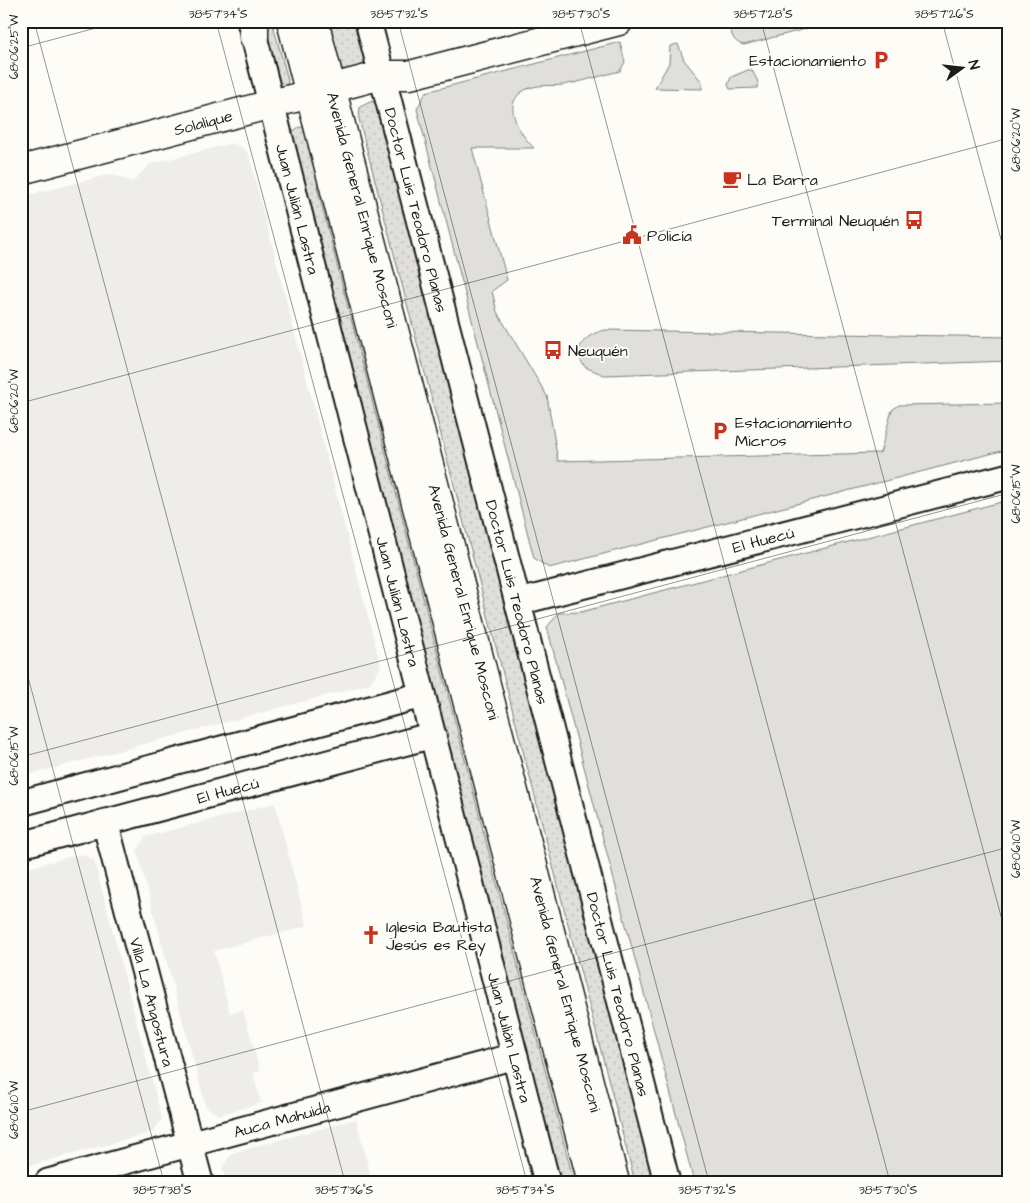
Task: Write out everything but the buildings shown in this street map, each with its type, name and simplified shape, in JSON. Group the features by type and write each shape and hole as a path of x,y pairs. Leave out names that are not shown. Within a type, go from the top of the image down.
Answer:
{"main road":[{"name":"Avenida General Enrique Mosconi","path":"291,21 321,91 615,1182"},
{"name":"Avenida General Enrique Mosconi","path":"314,21 321,91 592,1182"},
{"name":"Solalique","path":"382,75 406,58 549,21"},
{"name":"Solalique","path":"21,170 382,75 410,75 619,21"}],"street":[{"name":"Doctor Luis Teodoro Planas","path":"368,21 667,1182"},
{"name":"Juan Julián Lastra","path":"253,26 271,104 547,1182"},
{"name":"El Huecú","path":"518,602 1009,476"},
{"path":"21,803 422,695"},
{"name":"El Huecú","path":"21,845 433,735"},
{"name":"Villa La Angostura","path":"105,822 200,1182"},
{"name":"Auca Mahuida","path":"48,1182 515,1056"}],"shaded area":[{"path":"261,21 272,21 288,80 287,85 283,87 279,86"},
{"path":"327,21 359,21 366,60 361,67 351,70 340,67"},
{"path":"729,21 836,21 744,45 736,42 734,39"},
{"path":"620,42 625,62 620,71 564,85 533,87 522,92 516,98 513,106 517,124 534,148 472,148 507,280 492,291 497,312 547,396 558,461 880,453 892,410 899,405 1009,403 1009,449 549,568 534,558 417,109 426,92"},
{"path":"678,44 684,60 702,82 702,89 655,88 669,63 670,46"},
{"path":"752,70 758,82 757,88 730,89 728,85 731,77"},
{"path":"372,101 379,105 657,1182 635,1182 359,119 360,107"},
{"path":"299,127 307,128 322,176 317,187 574,1182 558,1182 289,134"},
{"path":"233,143 248,152 381,667 369,684 21,777 21,197 111,174 133,182 150,164"},
{"path":"605,330 1009,337 1009,361 604,375 585,367 579,354 582,343 586,339"},
{"path":"1009,500 1009,1182 694,1182 547,627 559,613 581,612"},
{"path":"275,803 307,926 214,951 230,1013 243,1010 260,1071 253,1073 261,1103 219,1115 206,1107 137,851 145,837"},
{"path":"80,854 94,860 162,1119 153,1132 21,1168 21,870"},
{"path":"356,1119 372,1182 226,1182 222,1168 232,1153"}],"place":[{"name":"Estacionamiento","path":"881,60"},
{"name":"La Barra","path":"732,179"},
{"name":"Terminal Neuquén","path":"914,220"},
{"name":"Policía","path":"632,235"},
{"name":"Neuquén","path":"553,350"},
{"name":"Estacionamiento Micros","path":"720,431"},
{"name":"Iglesia Bautista Jesús es Rey","path":"371,935"}]}
